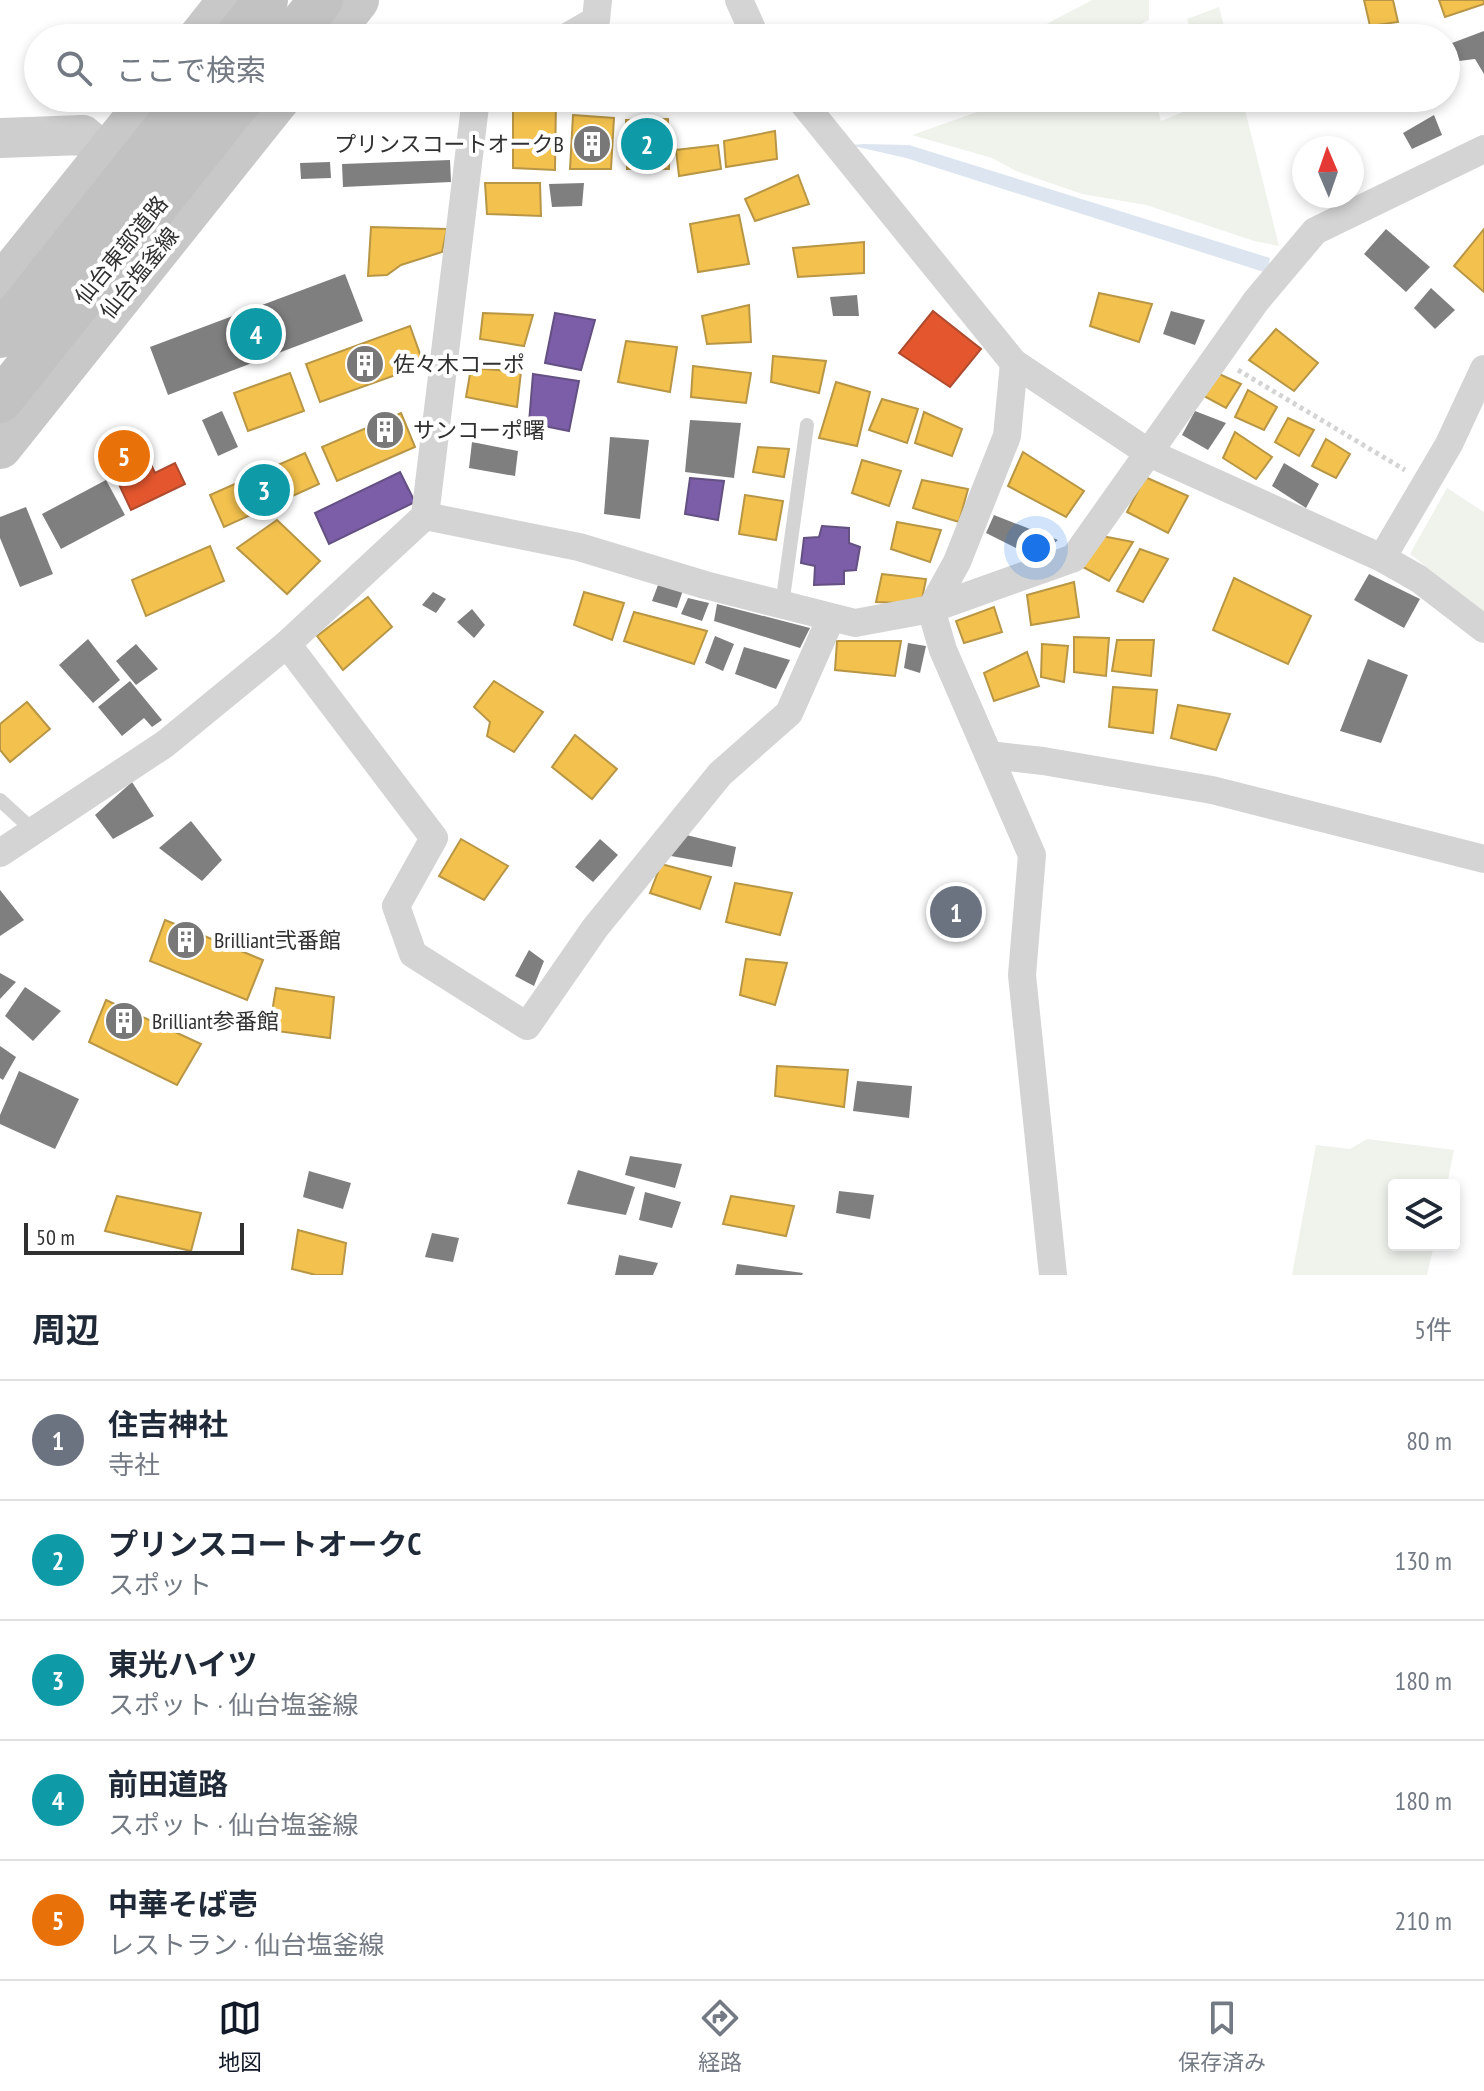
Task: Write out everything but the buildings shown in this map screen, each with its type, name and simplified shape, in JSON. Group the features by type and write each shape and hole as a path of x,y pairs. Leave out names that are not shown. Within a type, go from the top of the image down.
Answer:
{"highway":[{"path":"247,24 266,0"},
{"path":"301,24 321,0"},
{"name":"仙台東部道路","path":"0,336 178,112"},
{"name":"仙台東部道路","path":"0,401 231,112"}],"main road":[{"path":"211,24 230,0"},
{"path":"338,24 357,0"},
{"path":"0,287 141,112"},
{"name":"仙台塩釜線","path":"0,447 268,112"}],"street":[{"path":"589,24 596,20 598,0"},
{"path":"739,0 750,24"},
{"path":"0,853 165,744 287,644 425,516 474,112"},
{"path":"810,112 1014,363 1149,453 1382,558 1419,579 1484,629"},
{"path":"0,138 83,135 107,155"},
{"path":"425,516 579,547 705,585 855,623 931,609 1074,558 1256,301 1315,231 1484,149"},
{"path":"1014,363 1007,436 957,562 931,609 943,650 1032,855 1022,975 1053,1275"},
{"path":"1382,558 1449,444 1484,369"},
{"path":"287,644 434,838 396,906 413,954 527,1026 595,928 720,774 789,713 831,618"},
{"path":"989,755 1043,761 1212,790 1484,859"}],"lane":[{"path":"782,605 807,425"},
{"path":"0,800 34,831"}],"path":[{"path":"1217,357 1426,483"}],"shaded area":[{"path":"1092,0 1149,0 1149,20 1141,24 1047,24"},
{"path":"1219,7 1223,24 1189,24 1187,19"},
{"path":"977,112 1158,112 1161,121 1183,112 1246,112 1279,246 1254,241 1146,205 1082,194 1016,171 992,158 912,135"},
{"path":"849,145 909,145 1270,258 1267,273 906,158"},
{"path":"1447,488 1484,512 1484,612 1410,554"},
{"path":"1367,1139 1454,1150 1448,1179 1388,1179 1388,1251 1433,1251 1427,1275 1292,1275 1316,1145 1350,1149"}],"place":[{"name":"プリンスコートオークB","path":"592,144"},
{"name":"プリンスコートオークC","path":"647,144"},
{"name":"前田道路","path":"256,334"},
{"name":"佐々木コーポ","path":"365,364"},
{"name":"サンコーポ曙","path":"385,430"},
{"name":"中華そば壱","path":"124,456"},
{"name":"東光ハイツ","path":"264,490"},
{"name":"住吉神社","path":"956,912"},
{"name":"Brilliant弐番館","path":"186,940"},
{"name":"Brilliant参番館","path":"124,1021"}]}
